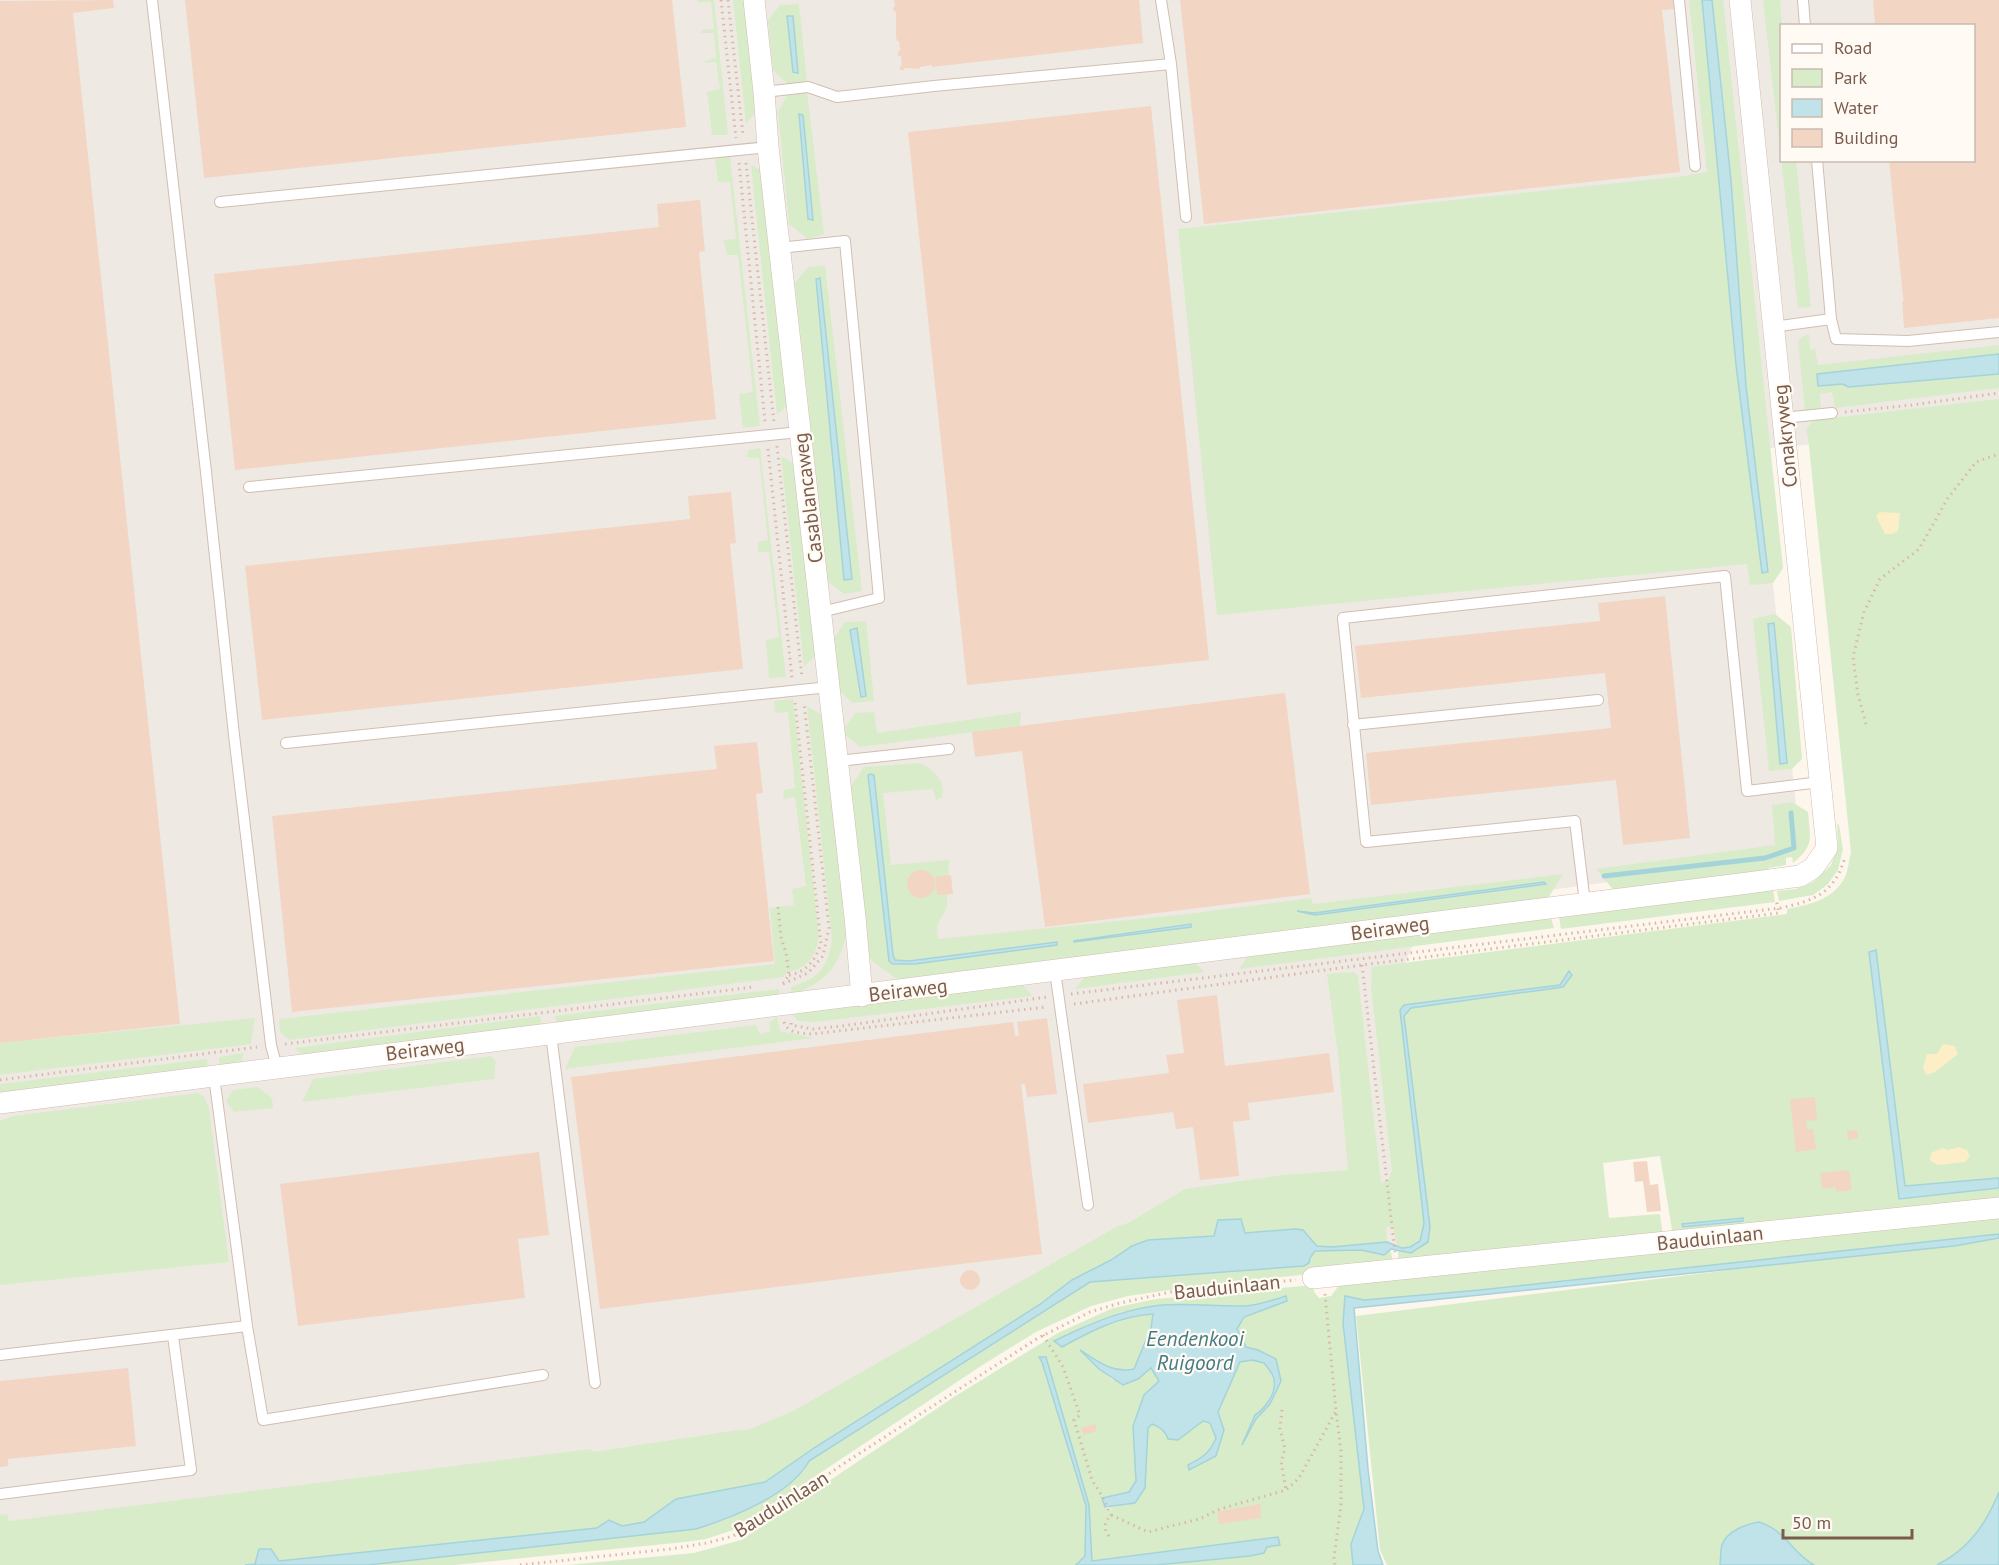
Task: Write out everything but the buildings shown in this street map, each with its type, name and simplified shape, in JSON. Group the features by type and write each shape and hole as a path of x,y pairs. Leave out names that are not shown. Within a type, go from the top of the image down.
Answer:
{"street":[{"name":"Casablancaweg","path":"754,0 768,147 838,761 862,996"},
{"name":"Conakryweg","path":"1740,0 1827,848 1813,868"},
{"name":"Beiraweg","path":"0,1103 1772,880 1800,876 1813,868"},
{"name":"Bauduinlaan","path":"1319,1286 1999,1208"}],"lane":[{"path":"152,0 234,735 271,1045 277,1068"},
{"path":"1161,0 1171,64 1186,217"},
{"path":"1679,0 1695,166"},
{"path":"1803,0 1805,24"},
{"path":"764,92 808,87 837,97 1171,64"},
{"path":"220,202 768,147"},
{"path":"1817,162 1831,319 1836,339 1908,341 1999,332"},
{"path":"779,248 845,241 879,598 821,612"},
{"path":"1773,327 1831,319"},
{"path":"1783,418 1832,413"},
{"path":"249,487 800,432"},
{"path":"1585,903 1575,821 1366,842 1342,618 1725,576 1747,791 1820,782"},
{"path":"286,743 829,687"},
{"path":"1353,725 1598,700"},
{"path":"838,761 949,749"},
{"path":"1055,971 1088,1205"},
{"path":"551,1034 595,1383"},
{"path":"214,1076 247,1326 263,1420 543,1375"},
{"path":"0,1354 247,1326"},
{"path":"0,1494 191,1470 173,1336"}],"path":[{"path":"721,0 741,150 798,690 829,928 823,956 808,973 783,984 791,1025 813,1029 1362,965 1779,913 1772,880"},
{"path":"729,0 741,150 798,690 821,944 816,957 798,974 789,975 786,953 780,937 778,907"},
{"path":"1832,413 1999,393"},
{"path":"1866,724 1858,695 1853,657 1864,612 1880,579 1918,549 1948,498 1976,462 1999,454"},
{"path":"812,1034 1778,908 1805,903 1822,894 1837,879 1847,852"},
{"path":"1362,965 1395,1253"},
{"name":"Beiraweg","path":"0,1080 759,986"},
{"path":"1319,1286 1341,1451 1341,1504 1335,1565"},
{"name":"Bauduinlaan","path":"520,1565 670,1549 733,1536 778,1510 840,1466 1043,1335 1090,1312 1164,1293 1319,1286"},
{"path":"1043,1335 1063,1368 1080,1415 1074,1420 1092,1480 1110,1514 1148,1532 1199,1519 1220,1509 1286,1490 1299,1478 1336,1412"},
{"path":"1282,1410 1280,1429 1285,1449 1281,1462 1286,1490"},
{"path":"1109,1536 1105,1530 1105,1522 1110,1514"}],"shaded area":[{"path":"0,0 1999,0 1999,428 1759,449 1800,844 1786,858 1439,905 1421,925 1393,992 1434,1245 1182,1251 745,1469 0,1547"}],"green space":[{"path":"698,0 714,0 728,135 712,135 707,92 720,89 716,62 705,63 705,61 716,58 714,33 701,33 701,30 714,29 711,2 698,2"},
{"path":"733,0 746,0 757,111 746,123"},
{"path":"1689,0 1702,0 1736,365 1763,573 1768,572 1746,386 1731,180 1711,0 1723,0 1783,568 1773,583 1750,585 1747,564 1217,615 1178,229 1707,172"},
{"path":"1763,0 1780,0 1782,24 1780,24 1780,150"},
{"path":"799,4 807,81 788,84 773,70 768,21 780,5"},
{"path":"807,92 824,234 808,239 789,224 778,111 789,93"},
{"path":"730,156 760,426 743,428 739,394 753,392 738,255 727,255 724,240 736,239 730,182 718,182 715,158"},
{"path":"1781,162 1796,162 1811,307 1798,308"},
{"path":"751,165 764,172 789,404 777,415"},
{"path":"825,265 862,591 844,594 828,582 795,283 808,267","holes":["820,278 852,579 844,580 816,279"]},
{"path":"1809,334 1810,350 1815,349 1818,365 1999,345 1999,354 1817,374 1818,386 1844,384 1848,387 1999,374 1999,388 1835,408 1832,392 1820,394 1821,408 1805,410 1798,342 1803,336"},
{"path":"1999,399 1999,1565 1387,1565 1380,1550 1356,1316 1909,1248 1909,1244 1480,1290 1364,1300 1345,1296 1364,1509 1351,1544 1353,1565 1161,1565 1263,1553 1277,1537 1092,1561 1089,1506 1046,1357 1039,1358 1042,1361 1086,1506 1085,1556 1076,1565 568,1565 694,1553 741,1540 957,1395 1058,1333 1113,1308 1156,1299 1314,1285 1314,1292 1319,1298 1331,1296 1340,1284 1399,1265 1398,1251 1411,1253 1420,1241 1412,1246 1397,1245 1393,1226 1386,1227 1387,1242 1332,1247 1244,1233 1241,1219 1218,1220 1214,1236 1148,1240 1132,1246 1111,1260 1072,1280 1039,1305 765,1483 676,1499 644,1522 622,1527 609,1520 597,1528 279,1561 271,1549 259,1549 255,1564 245,1565 0,1565 0,1515 7,1514 9,1521 591,1449 593,1452 748,1430 793,1411 1185,1189 1284,1175 1348,1170 1338,1055 1327,974 1354,972 1358,976 1381,1183 1388,1180 1392,1171 1371,987 1372,967 1787,914 1787,909 1803,906 1826,897 1839,886 1844,879 1851,852 1806,430 1813,420","holes":["1876,950 1905,1186 1904,1198 1900,1199 1869,952","1560,985 1411,1008 1404,1016 1430,1227 1420,1241 1424,1223 1400,1009 1404,1005","1660,1156 1673,1236 1663,1237 1660,1214 1609,1218 1603,1163","1286,1297 1286,1301 1243,1317 1237,1329 1246,1347 1276,1359 1281,1381 1263,1410 1272,1391 1272,1376 1264,1363 1252,1360 1240,1362 1218,1412 1224,1430 1216,1456 1188,1465 1205,1454 1214,1443 1216,1438 1210,1423 1203,1421 1167,1434 1152,1424 1148,1428 1145,1488 1135,1503 1110,1507 1111,1511 1105,1507 1129,1492 1136,1481 1144,1395 1159,1381 1151,1368 1145,1372 1113,1380 1082,1351 1113,1368 1134,1369 1151,1328 1153,1314 1106,1326 1062,1347 1055,1341 1091,1323 1121,1312 1155,1306 1248,1306"]},
{"path":"760,448 786,677 769,678 766,640 779,637 769,552 758,552 758,542 768,540 759,458 746,457 749,450"},
{"path":"781,456 796,465 816,654 804,667"},
{"path":"1775,614 1791,627 1802,759 1792,769 1769,771 1753,619"},
{"path":"866,621 874,701 852,703 838,689 833,640 845,622"},
{"path":"793,699 819,936 813,955 800,968 787,972 784,977 289,1040 280,1032 279,1019 775,964 770,908 794,905 792,889 806,886 795,797 783,799 784,790 795,788 788,712 775,713 774,701"},
{"path":"807,706 822,715 846,936 834,967 828,974 813,985 791,995 791,987 808,980 820,971 828,958 832,939"},
{"path":"874,712 877,733 1021,712 1020,726 860,747 842,732 855,713"},
{"path":"918,763 933,771 940,780 942,797 936,800 933,789 883,793 891,865 949,860 947,907 937,926 938,939 1188,914 1311,898 1313,904 1563,874 1547,900 898,980 872,961 868,954 851,786 864,767","holes":["1544,882 1545,884 1315,915 1299,912 1314,913","1191,924 1191,927 1075,941","1056,942 1057,944 893,964 893,955 895,960 903,961"]},
{"path":"1792,802 1808,812 1810,840 1808,846 1793,863 1792,857 1786,858 1786,865 1769,868 1765,874 1616,893 1596,869 1775,845 1772,805"},
{"path":"1837,824 1843,849 1838,870 1827,885 1813,895 1779,901 1777,891 1796,889 1813,882 1831,865 1838,846"},
{"path":"1773,890 1775,902 1561,929 1559,917"},
{"path":"1551,918 1554,928 1239,969 1247,957"},
{"path":"1194,962 1205,972 1075,989 1084,978"},
{"path":"1022,984 1032,996 815,1022 798,1021 792,1014"},
{"path":"779,989 780,998 557,1026 555,1016"},
{"path":"540,1016 542,1025 305,1057 295,1048"},
{"path":"777,1017 780,1031 814,1038 565,1069 575,1047 756,1025 760,1034 771,1031 769,1023"},
{"path":"255,1018 251,1044 0,1075 0,1043"},
{"path":"244,1053 241,1064 220,1067 219,1057"},
{"path":"491,1056 496,1061 494,1079 302,1102 313,1079"},
{"path":"207,1059 208,1068 0,1094 0,1084"},
{"path":"258,1087 272,1098 273,1108 234,1112 226,1101 233,1090"},
{"path":"198,1093 204,1096 209,1109 229,1262 0,1285 0,1121 13,1116"},
{"path":"1390,1249 1394,1265 1190,1287 1128,1296 1091,1306 1036,1332 984,1364 762,1513 733,1530 706,1539 454,1565 368,1565 696,1529 727,1519 803,1472 809,1461 1090,1282 1310,1258 1315,1251 1361,1250 1384,1255"}],"sand":[{"path":"1880,512 1900,513 1898,531 1885,534 1876,516"},
{"path":"1943,1044 1955,1046 1958,1054 1935,1072 1926,1075 1923,1067 1927,1054 1937,1054"},
{"path":"1959,1147 1967,1150 1970,1156 1965,1162 1937,1165 1930,1160 1931,1153 1943,1148 1948,1150"}],"water":[{"path":"1702,0 1712,0 1731,180 1746,386 1768,572 1762,573 1736,365"},
{"path":"787,16 793,16 798,73 793,72"},
{"path":"799,114 803,115 813,220 808,219"},
{"path":"820,278 852,579 844,580 816,279"},
{"path":"1999,354 1999,374 1848,387 1843,384 1818,386 1817,374"},
{"path":"1774,623 1787,763 1780,764 1768,624"},
{"path":"857,628 866,696 861,697 850,630"},
{"path":"868,775 874,775 895,960 909,961 1057,942 1057,945 915,964 893,964 889,961"},
{"path":"1544,882 1546,884 1315,915 1297,911 1314,913"},
{"path":"1191,924 1191,927 1074,942 1074,941"},
{"path":"1876,950 1905,1186 1999,1178 1999,1188 1899,1199 1869,952"},
{"path":"1569,971 1572,975 1563,987 1411,1008 1404,1016 1430,1227 1428,1242 1411,1253 1391,1249 1384,1255 1361,1250 1315,1251 1309,1263 1304,1266 1090,1282 809,1461 789,1484 775,1495 726,1519 696,1529 368,1565 245,1565 255,1564 259,1549 271,1549 279,1561 597,1528 609,1520 622,1526 644,1522 676,1499 765,1482 814,1448 1039,1305 1072,1280 1111,1260 1132,1246 1148,1240 1214,1236 1218,1220 1241,1219 1245,1233 1303,1230 1317,1246 1332,1247 1387,1242 1402,1248 1410,1247 1420,1241 1424,1223 1400,1010 1404,1005 1560,985"},
{"path":"1743,1218 1743,1221 1683,1227 1682,1224"},
{"path":"1999,1234 1999,1238 1954,1246 1354,1308 1368,1469 1378,1551 1383,1565 1353,1565 1351,1544 1364,1509 1343,1323 1345,1296 1364,1300 1480,1290"},
{"name":"Eendenkooi Ruigoord","path":"1286,1296 1287,1301 1244,1317 1237,1329 1246,1347 1276,1359 1281,1381 1270,1404 1256,1419 1242,1445 1255,1415 1269,1400 1274,1386 1271,1371 1264,1363 1252,1360 1240,1362 1218,1412 1224,1430 1216,1456 1189,1470 1188,1465 1205,1454 1216,1438 1210,1423 1203,1421 1178,1440 1168,1439 1158,1426 1152,1424 1148,1428 1145,1488 1135,1503 1105,1507 1102,1498 1129,1492 1136,1481 1133,1426 1144,1395 1159,1381 1151,1368 1138,1379 1123,1385 1099,1369 1080,1350 1112,1368 1134,1369 1151,1328 1153,1314 1117,1321 1062,1347 1054,1341 1103,1319 1141,1308 1177,1304 1246,1306"},
{"path":"1039,1357 1046,1357 1089,1505 1092,1561 1278,1537 1280,1545 1267,1547 1264,1553 1250,1556 1156,1565 1076,1565 1085,1556 1086,1506"},
{"path":"1999,1492 1999,1565 1937,1565 1958,1551 1975,1534 1988,1515"},
{"path":"1759,1522 1776,1531 1799,1554 1814,1565 1720,1565 1724,1540 1743,1526"}],"waterway":[{"path":"1604,876 1765,858 1794,848 1791,813"}]}
